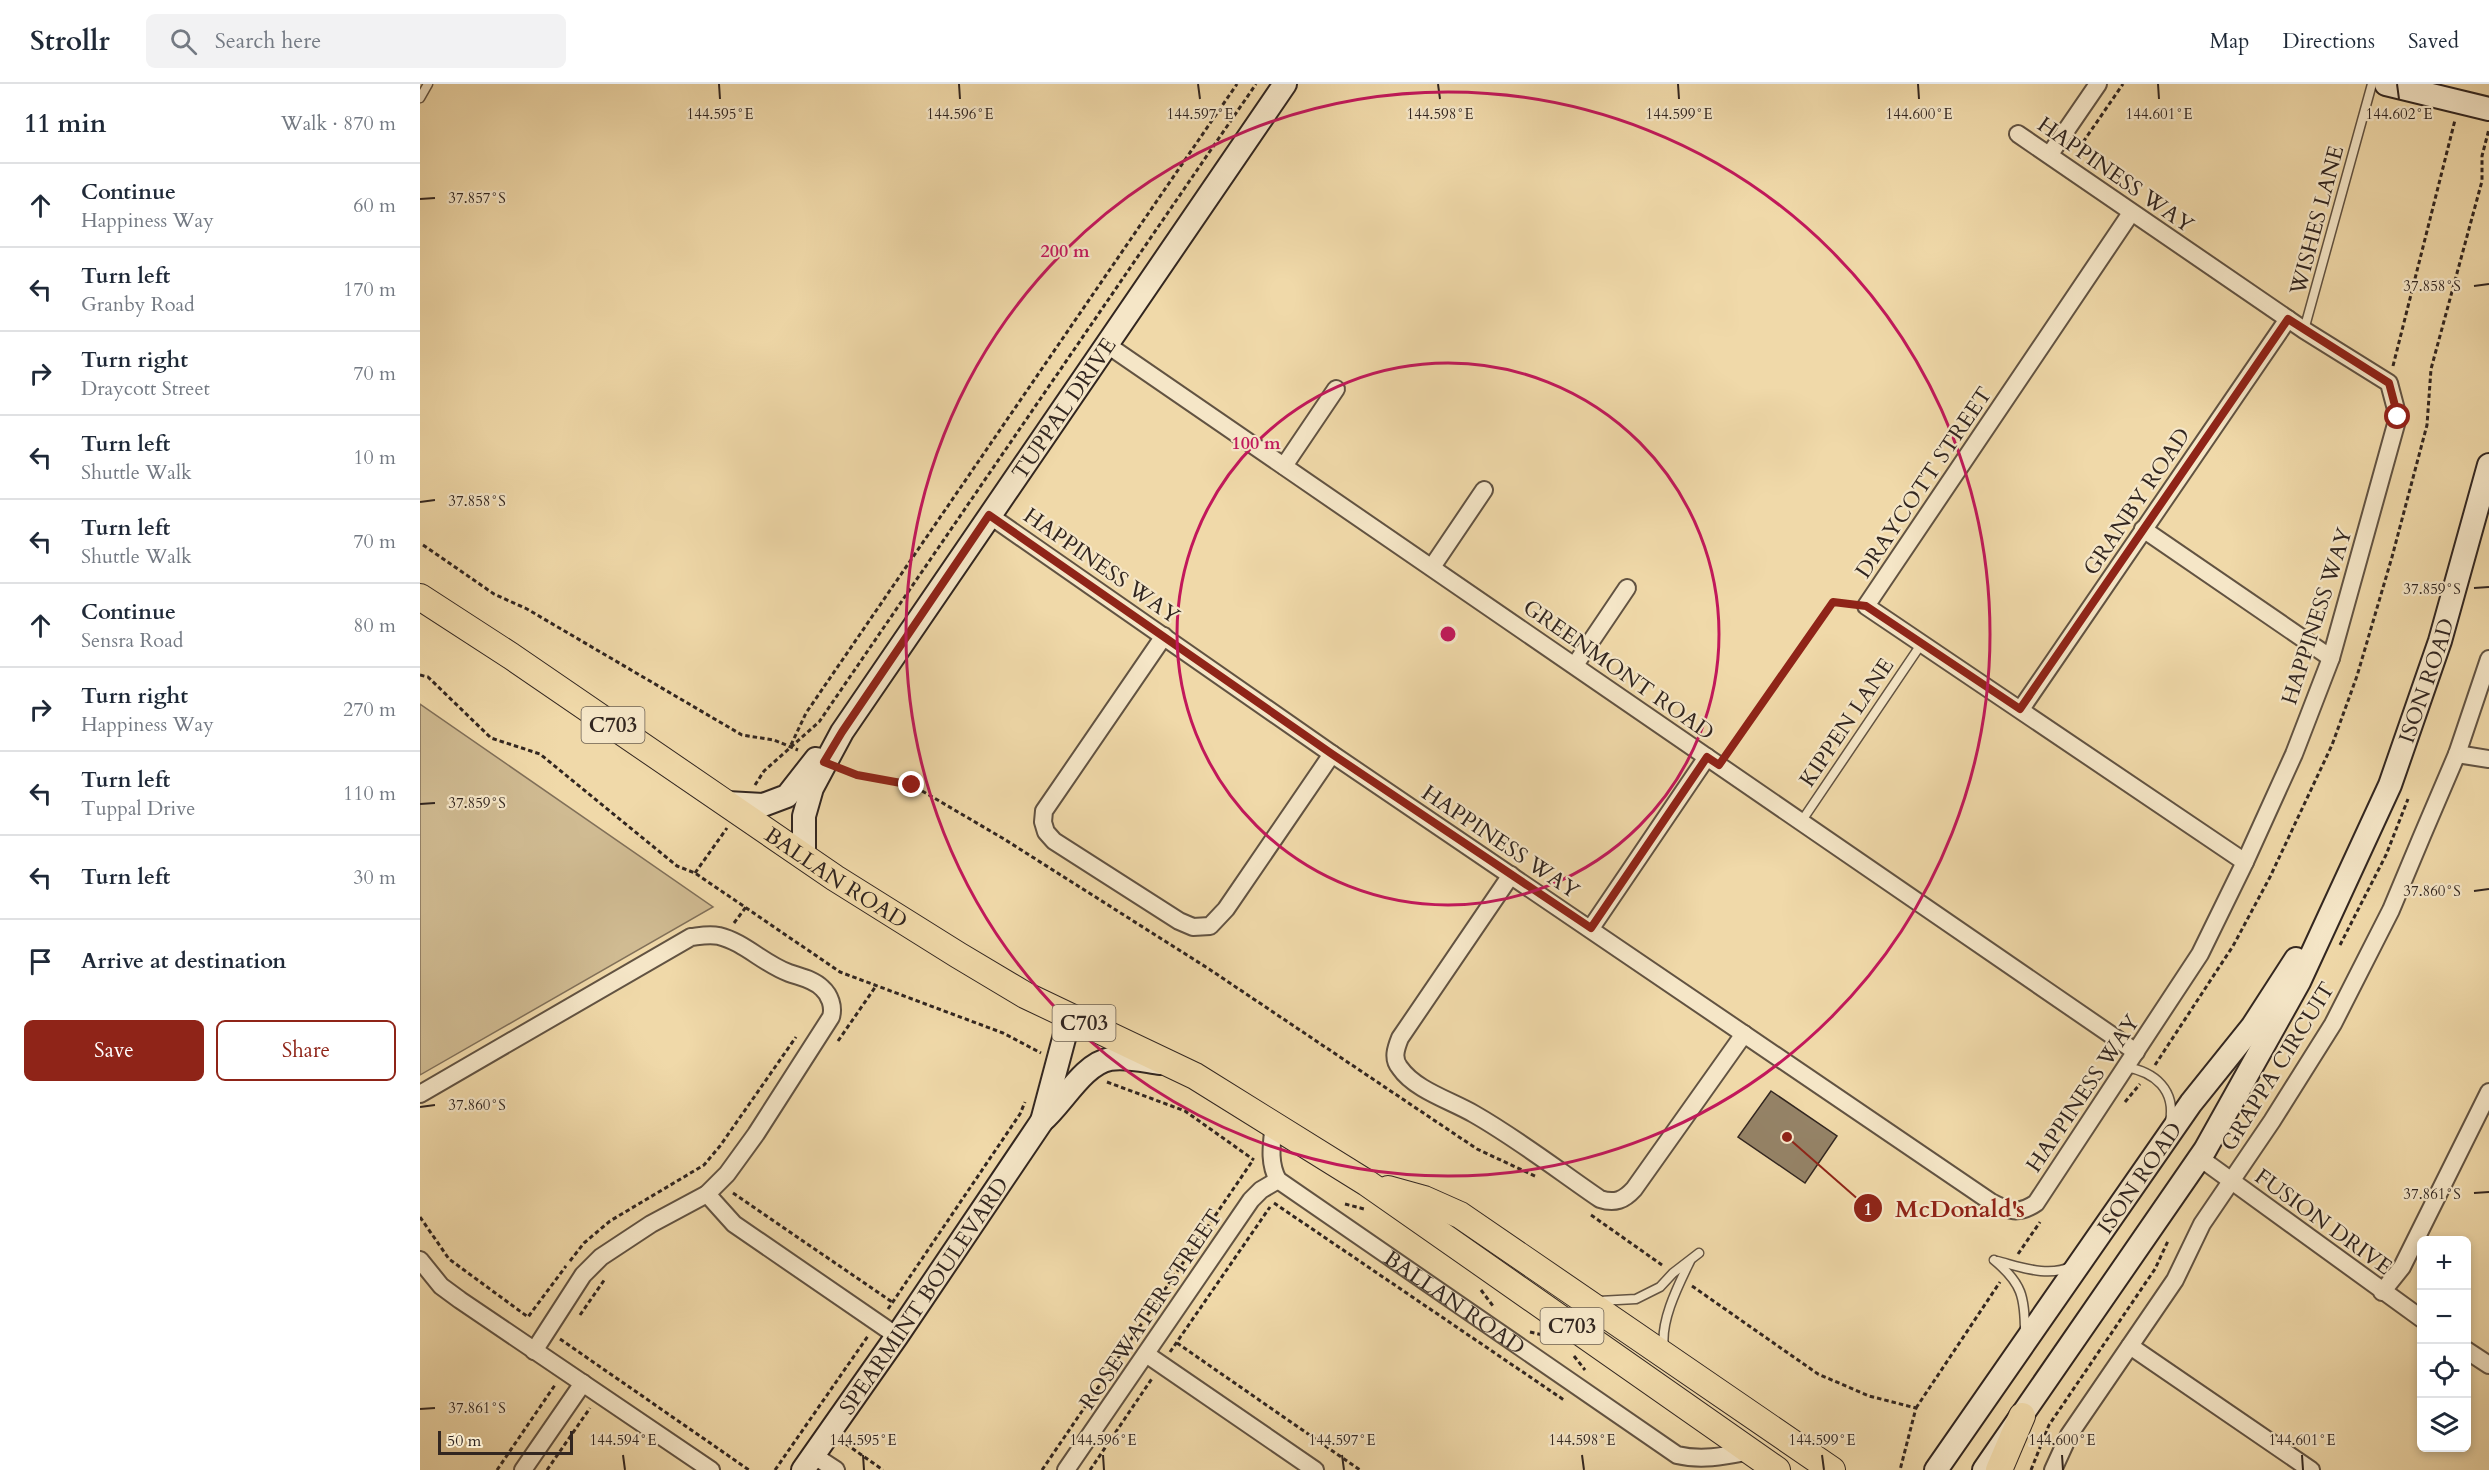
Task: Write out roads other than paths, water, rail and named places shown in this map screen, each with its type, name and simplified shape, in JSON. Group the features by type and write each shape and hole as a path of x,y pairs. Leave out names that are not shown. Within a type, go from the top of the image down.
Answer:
{"main road":[{"name":"TUPPAL DRIVE","path":"727,803 763,805 787,796 820,761 1285,84"},
{"path":"2386,84 2489,109"},
{"name":"ISON ROAD","path":"1984,1470 2200,1158 2299,982 2390,785 2432,663 2489,465"},
{"name":"BALLAN ROAD","path":"420,597 511,656 804,856 968,961 1025,995 1195,1076 1367,1183 1777,1470"},
{"name":"TUPPAL DRIVE","path":"804,856 804,816 820,761"},
{"name":"ISON ROAD","path":"1936,1470 2192,1103 2252,1027 2343,888"},
{"name":"SPEARMINT BOULEVARD","path":"1042,1121 1070,1016"},
{"name":"SPEARMINT BOULEVARD","path":"808,1462 897,1336 1042,1121 1057,1108 1084,1074 1099,1062 1111,1059 1136,1059 1174,1066"},
{"path":"2155,1156 2176,1149 2187,1150 2200,1158"},
{"name":"BALLAN ROAD","path":"1367,1183 1424,1199 1460,1215 1832,1470"},
{"path":"1999,1470 2022,1416"},
{"path":"1806,1452 1853,1470"}],"street":[{"path":"2050,154 2098,84"},
{"name":"HAPPINESS WAY","path":"989,515 1332,754 1991,1202 2006,1210 2017,1212 2027,1209 2036,1203 2200,954 2245,862 2294,753 2331,658 2398,417 2389,383 2304,330 2018,134"},
{"name":"DRAYCOTT STREET","path":"2131,213 1866,606 2245,862"},
{"name":"GRANBY ROAD","path":"2020,709 2288,319"},
{"name":"GREENMONT ROAD","path":"1106,344 2136,1052"},
{"path":"1284,465 1336,389"},
{"path":"1432,567 1484,490"},
{"path":"2143,530 2331,658"},
{"path":"1575,665 1627,588"},
{"path":"1164,636 1044,811 1043,822 1046,832 1068,852 1179,921 1193,927 1210,926 1226,909 1332,754"},
{"name":"GRAPPA CIRCUIT","path":"2053,1470 2069,1435 2175,1280 2198,1230 2333,1024 2391,910 2457,754 2489,659"},
{"path":"2457,754 2489,759"},
{"path":"1591,928 1713,761"},
{"path":"1511,875 1400,1038 1396,1048 1395,1058 1399,1068 1435,1096 1474,1113 1600,1199 1609,1202 1620,1200 1634,1189 1744,1035"},
{"path":"420,1094 691,937 709,935 727,939 778,968 813,981 824,989 830,1000 833,1010 831,1017 756,1134 727,1174 707,1194 651,1224 601,1257 583,1275 534,1351"},
{"path":"2382,1292 2402,1267 2489,1092"},
{"path":"1274,1124 1275,1173"},
{"name":"FUSION DRIVE","path":"2200,1158 2417,1316"},
{"name":"ROSEWATER STREET","path":"1066,1470 1251,1200 1275,1173"},
{"name":"BALLAN ROAD","path":"1275,1173 1677,1455 1713,1459 1751,1451"},
{"path":"707,1194 734,1224 897,1336"},
{"path":"420,1260 441,1286 711,1470"},
{"path":"2130,1346 2311,1470"},
{"path":"2471,1353 2489,1365"},
{"path":"1146,1354 1315,1470"},
{"path":"523,1470 583,1383"},
{"path":"808,1462 836,1470"}],"lane":[{"path":"420,98 429,84"},
{"name":"WISHES LANE","path":"2304,330 2372,84"},
{"name":"KIPPEN LANE","path":"1800,822 1922,643"},
{"path":"2126,1067 2142,1070 2153,1076 2169,1093 2172,1111 2168,1137"},
{"path":"1586,1302 1636,1299 1660,1287 1673,1273 1699,1253"},
{"path":"2025,1342 2025,1309 2021,1290 2010,1273 1994,1260 2029,1270 2052,1271 2069,1268 2083,1259"},
{"path":"1665,1356 1663,1339 1682,1278 1690,1261"}],"place":[{"name":"McDonald's","path":"1787,1137"}]}
